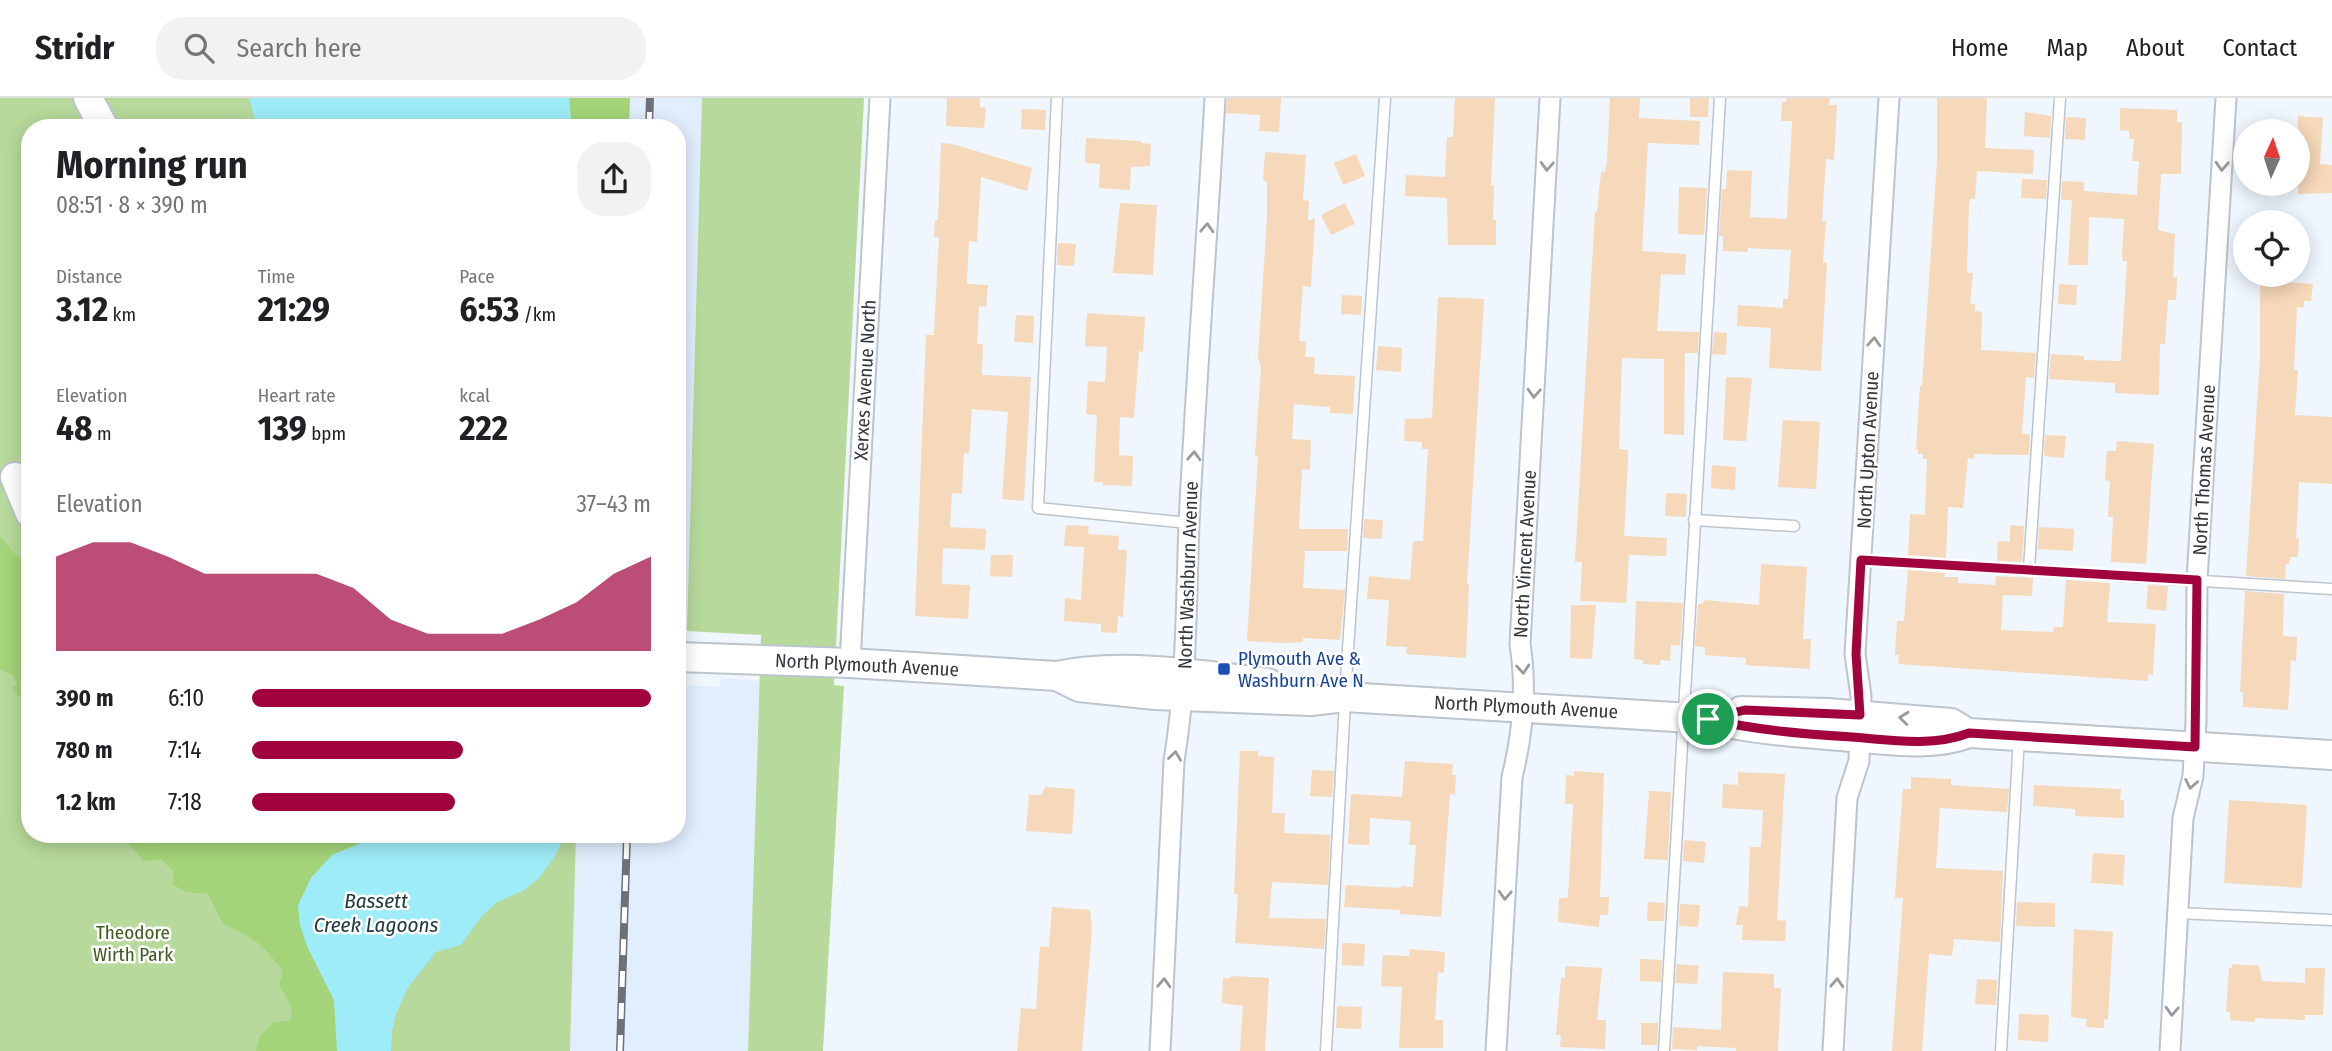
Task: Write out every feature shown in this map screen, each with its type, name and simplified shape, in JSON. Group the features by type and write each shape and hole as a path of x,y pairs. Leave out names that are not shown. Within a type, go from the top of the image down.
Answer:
{"street":[{"path":"88,98 99,119"},
{"name":"Xerxes Avenue North","path":"850,663 880,98"},
{"name":"North Washburn Avenue","path":"1160,1051 1174,761 1184,685 1189,523 1215,98"},
{"name":"North Vincent Avenue","path":"1496,1051 1512,777 1520,744 1524,674 1520,644 1550,98"},
{"name":"North Upton Avenue","path":"1833,1051 1847,798 1858,761 1860,726 1856,654 1889,98"},
{"name":"North Thomas Avenue","path":"2170,1051 2183,818 2192,783 2195,747 2197,580 2226,98"},
{"name":"North Plymouth Avenue","path":"686,657 850,663 1057,676 1082,670 1184,685 1314,688 1345,696 1695,718 1745,710 1860,726 1951,723 1969,733 2332,755"}],"lane":[{"path":"1057,98 1038,508 1189,523"},
{"path":"1326,1051 1345,696 1385,98"},
{"path":"1664,1051 1695,718 1694,520 1720,98"},
{"path":"2029,569 2060,98"},
{"path":"1694,520 1794,526"},
{"path":"1861,560 2332,589"},
{"path":"2001,1051 2019,736"},
{"path":"2178,913 2332,920"}],"shaded area":[{"path":"602,98 702,98 687,631 686,119 601,119"},
{"path":"721,678 759,681 748,1051 570,1051 576,843 686,843 686,685 720,687"}],"green space":[{"name":"Theodore Wirth Park","path":"0,98 602,98 601,119 21,119 21,843 576,843 570,1051 0,1051"},
{"path":"569,98 630,98 629,119 571,119"},
{"path":"702,98 864,98 834,685 844,686 823,1051 748,1051 761,635 687,631"},
{"path":"0,536 21,558 21,697 12,688 17,684 13,675 0,669"},
{"path":"128,843 361,843 332,855 311,878 307,946 334,1000 337,1051 256,1051 260,1037 272,1023 291,1020 292,1007 279,985 283,971 257,942 223,924 208,894 186,892 172,884 174,872 161,859 144,861"}],"water":[{"path":"249,98 569,98 571,119 255,119"},
{"name":"Bassett Creek Lagoons","path":"361,843 561,843 539,878 523,891 497,902 481,917 461,945 436,952 408,987 396,1014 391,1051 337,1051 334,1000 307,946 300,925 298,905 311,878 332,855"}],"building":[{"path":"947,98 980,98 980,107 986,108 984,128 946,126"},
{"path":"1227,98 1281,98 1279,132 1259,131 1260,115 1226,113"},
{"path":"1455,98 1495,98 1491,186 1494,186 1493,220 1496,220 1496,245 1448,245 1447,198 1405,196 1406,175 1445,177 1447,137 1453,137"},
{"path":"1610,98 1640,98 1639,118 1700,121 1699,145 1648,143 1642,251 1686,254 1685,275 1661,274 1657,331 1699,332 1698,353 1685,353 1684,435 1664,434 1664,359 1622,358 1619,449 1628,450 1624,536 1667,538 1666,556 1629,555 1626,603 1580,601 1582,562 1575,562 1595,211 1597,212 1601,172 1605,172 1607,162"},
{"path":"1690,98 1709,98 1708,117 1690,117"},
{"path":"1787,98 1830,98 1829,105 1837,105 1834,160 1826,159 1822,221 1826,221 1823,262 1827,263 1821,371 1769,368 1771,328 1737,326 1738,305 1783,308 1783,299 1788,299 1791,250 1748,248 1747,252 1723,251 1723,236 1719,236 1722,189 1726,189 1727,170 1752,171 1750,217 1787,219 1792,121 1781,121 1782,102 1786,102"},
{"path":"1937,98 1987,98 1985,148 2034,150 2033,174 1977,171 1975,199 1970,199 1969,203 1967,273 1973,273 1970,304 1975,304 1975,311 1982,312 1981,350 2036,353 2034,378 2026,377 2022,433 2030,435 2029,455 1974,454 1974,459 1968,458 1963,508 1948,507 1946,558 1908,555 1910,514 1925,515 1927,459 1923,459 1923,454 1918,454 1916,449 1937,161"},
{"path":"2120,108 2177,110 2177,122 2182,122 2181,174 2161,174 2158,230 2175,234 2173,277 2177,277 2176,300 2168,300 2165,344 2160,344 2159,395 2115,393 2115,383 2049,379 2051,354 2084,356 2084,360 2121,361 2127,261 2123,261 2122,255 2124,219 2089,217 2088,265 2068,265 2072,200 2061,200 2062,181 2084,182 2084,191 2137,195 2139,161 2132,161 2134,139 2129,139 2129,131 2120,130"},
{"path":"1022,109 1046,110 1045,130 1021,129"},
{"path":"2025,112 2051,116 2050,138 2024,136"},
{"path":"2298,116 2323,118 2320,164 2332,165 2332,193 2310,194 2310,119 2298,119"},
{"path":"2066,117 2086,118 2085,140 2065,139"},
{"path":"1086,138 1151,144 1150,166 1131,167 1130,190 1099,188 1100,164 1085,163"},
{"path":"941,143 953,144 1032,168 1027,191 981,177 977,242 969,241 967,284 988,285 986,307 979,306 977,344 983,344 982,375 1031,377 1024,501 1002,499 1008,412 972,409 969,454 964,453 962,494 952,493 950,527 986,529 985,550 943,548 942,584 970,585 968,619 915,616 926,335 934,335 939,237 934,237 935,220 938,220"},
{"path":"1265,152 1306,155 1303,200 1309,201 1308,221 1315,218 1311,287 1303,286 1299,341 1306,341 1305,357 1315,357 1314,374 1355,376 1353,414 1330,413 1330,407 1294,404 1292,439 1311,440 1310,470 1302,469 1299,529 1348,529 1347,551 1305,551 1303,588 1345,590 1340,640 1303,638 1303,642 1285,643 1247,641 1258,456 1255,456 1261,368 1258,357 1267,218 1267,181 1263,181"},
{"path":"1356,154 1365,176 1343,185 1334,163"},
{"path":"2022,179 2047,180 2046,199 2021,198"},
{"path":"1679,187 1707,188 1704,235 1678,234"},
{"path":"1120,203 1157,205 1153,275 1113,273"},
{"path":"1345,203 1355,224 1331,235 1321,215"},
{"path":"1058,243 1076,244 1074,266 1057,265"},
{"path":"2059,284 2077,285 2076,305 2058,304"},
{"path":"2310,284 2313,284 2311,301 2304,301 2304,308 2297,307 2294,370 2298,370 2295,415 2332,417 2332,484 2299,482 2296,538 2299,538 2298,557 2290,557 2289,564 2286,564 2285,579 2246,576 2260,358 2260,287 2310,287"},
{"path":"1342,295 1362,296 1361,315 1341,314"},
{"path":"1438,297 1484,299 1467,584 1466,658 1406,654 1407,647 1386,646 1389,600 1367,599 1369,576 1410,580 1413,541 1423,541 1428,449 1422,449 1422,442 1404,441 1405,419 1432,418"},
{"path":"1087,313 1145,317 1143,352 1139,351 1134,418 1120,417 1119,455 1133,456 1132,486 1094,482 1097,415 1086,414 1088,381 1105,382 1107,347 1085,346"},
{"path":"1016,315 1034,316 1033,343 1014,342"},
{"path":"1714,332 1727,333 1726,355 1712,354"},
{"path":"1378,346 1402,348 1401,372 1376,370"},
{"path":"1726,377 1752,378 1746,441 1723,440"},
{"path":"1783,420 1820,422 1816,489 1778,487"},
{"path":"2045,435 2066,436 2064,458 2044,456"},
{"path":"2117,441 2154,444 2146,564 2111,562 2113,517 2108,517 2110,481 2105,480 2107,451 2116,451"},
{"path":"1712,465 1736,467 1735,490 1711,488"},
{"path":"1666,493 1687,494 1686,517 1665,516"},
{"path":"1364,519 1383,520 1382,539 1363,538"},
{"path":"1066,525 1089,526 1088,534 1119,536 1118,550 1127,550 1123,617 1118,616 1117,633 1101,632 1101,624 1064,621 1065,598 1081,600 1084,547 1064,546"},
{"path":"2010,525 2024,526 2022,562 1997,561 1998,541 2010,542"},
{"path":"2039,527 2074,529 2073,551 2038,549"},
{"path":"991,555 1013,555 1012,577 990,576"},
{"path":"1761,564 1807,567 1803,639 1811,639 1810,669 1746,665 1746,658 1705,655 1705,647 1695,646 1698,604 1705,600 1759,605"},
{"path":"1908,570 1945,573 1945,577 1958,577 1958,583 1995,585 1996,576 2033,578 2032,596 2003,595 2001,630 2053,632 2054,627 2063,627 2066,580 2110,583 2107,622 2156,624 2153,675 2148,674 2148,681 1898,664 1899,655 1895,655 1897,621 1904,621"},
{"path":"2148,585 2168,586 2166,611 2146,609"},
{"path":"2245,591 2284,594 2283,636 2297,637 2296,661 2291,660 2288,710 2243,707 2243,692 2240,692"},
{"path":"1636,601 1683,603 1680,646 1671,645 1670,661 1661,660 1660,665 1643,664 1643,660 1634,659"},
{"path":"1571,605 1596,605 1592,659 1570,658"},
{"path":"1240,751 1258,751 1258,756 1274,757 1272,813 1285,813 1284,833 1330,835 1328,885 1272,882 1269,918 1326,919 1324,949 1235,943 1238,894 1234,894"},
{"path":"1405,761 1453,764 1452,775 1456,775 1455,795 1450,794 1441,917 1400,914 1400,910 1344,907 1346,885 1413,887 1416,845 1409,845 1411,821 1370,818 1369,845 1348,844 1351,794 1402,797"},
{"path":"1312,770 1334,771 1332,797 1310,796"},
{"path":"1574,771 1604,773 1600,897 1609,897 1608,915 1600,915 1599,927 1558,922 1559,898 1567,898 1568,895 1573,809 1573,804 1565,804 1566,775 1574,776"},
{"path":"1738,772 1785,774 1777,920 1786,921 1785,941 1742,940 1743,925 1736,925 1739,906 1748,907 1750,847 1761,847 1763,810 1722,808 1723,784 1738,785"},
{"path":"1911,777 1951,779 1951,785 2009,789 2007,812 1940,808 1936,868 2003,871 2000,942 1954,939 1952,956 1929,954 1922,1051 1892,1051 1903,898 1895,898 1897,866 1903,789 1911,789"},
{"path":"2034,785 2121,789 2120,800 2124,800 2124,818 2075,816 2075,809 2033,806"},
{"path":"1045,787 1075,789 1072,834 1026,831 1029,795 1041,795"},
{"path":"1649,791 1671,792 1668,860 1644,859"},
{"path":"2229,800 2307,805 2302,888 2224,883"},
{"path":"1684,840 1706,842 1704,863 1683,861"},
{"path":"2093,853 2125,855 2123,885 2091,883"},
{"path":"1648,902 1665,903 1664,921 1647,921"},
{"path":"2017,902 2055,903 2055,927 2016,926"},
{"path":"1680,904 1700,905 1698,927 1679,926"},
{"path":"1052,907 1090,910 1092,929 1082,1051 1017,1051 1021,1008 1036,1009 1040,946 1049,947"},
{"path":"2074,929 2113,932 2108,1020 2104,1019 2104,1028 2086,1027 2087,1019 2071,1017"},
{"path":"1342,943 1365,944 1364,966 1342,965"},
{"path":"1410,949 1445,952 1444,973 1438,972 1435,1020 1443,1020 1443,1048 1399,1048 1402,987 1381,986 1383,955 1409,956"},
{"path":"1640,959 1662,960 1661,982 1640,981"},
{"path":"1677,964 1699,966 1697,984 1675,983"},
{"path":"2232,964 2259,966 2262,981 2305,983 2305,968 2325,968 2323,1015 2305,1015 2305,1020 2230,1020 2230,1012 2226,1012 2229,968 2232,968"},
{"path":"1565,966 1602,968 1597,1020 1606,1020 1605,1049 1560,1047 1561,1035 1556,1035 1561,978 1565,978"},
{"path":"1723,972 1774,974 1774,988 1781,988 1778,1051 1736,1051 1736,1048 1697,1046 1697,1050 1672,1049 1673,1027 1721,1030"},
{"path":"1223,978 1269,978 1265,1051 1240,1051 1243,1006 1222,1003"},
{"path":"1977,979 1997,980 1996,1005 1975,1004"},
{"path":"1337,1006 1362,1007 1361,1029 1336,1028"},
{"path":"2019,1014 2049,1015 2048,1042 2018,1040"},
{"path":"1641,1023 1658,1023 1657,1045 1641,1045"}],"railway":[{"path":"649,119 650,98"},
{"path":"620,1051 627,843"}],"place":[{"name":"Plymouth Ave & Washburn Ave N","path":"1224,669"}],"route":[{"path":"1861,560 2197,580 2195,747 1969,733 1952,740 1905,741 1746,728 1708,719 1745,710 1860,715 1861,696 1856,654 1861,560"}]}
